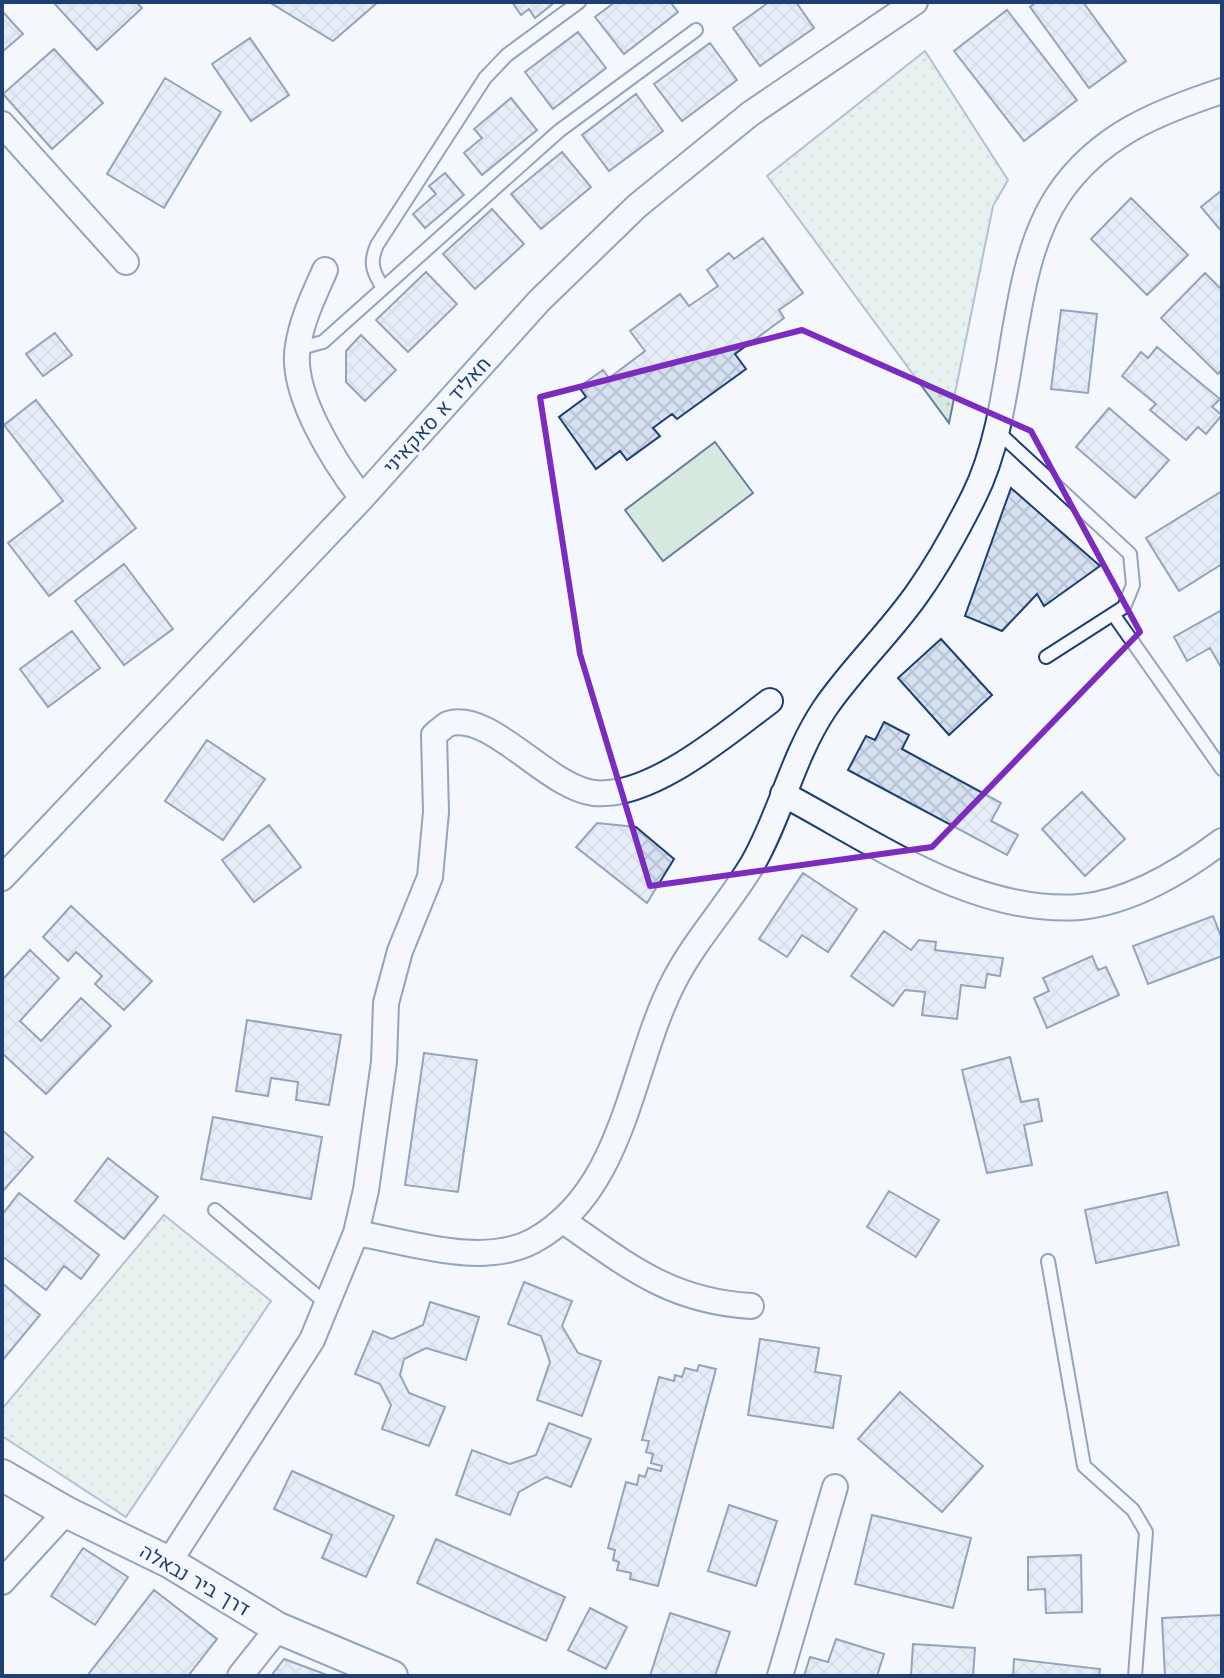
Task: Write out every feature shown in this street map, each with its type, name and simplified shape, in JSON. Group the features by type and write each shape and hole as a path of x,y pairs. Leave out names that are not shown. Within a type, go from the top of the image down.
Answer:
{"street":[{"name":"חאליד א סאקאיני","path":"2,878 362,498 539,301 637,206 750,114 915,2"},
{"path":"356,1233 492,1254 532,1241 575,1209 595,1181 612,1146 674,981 752,865 796,760 826,708 918,593 976,492 997,431 1030,266 1039,234 1058,195 1081,166 1137,123 1222,91"},
{"path":"2,124 126,262"},
{"path":"325,270 308,310 297,349 300,380 336,464 362,498"},
{"path":"169,1562 312,1340 356,1233 366,1190 384,1062 386,1003 400,951 430,877 436,812 434,735 449,724 478,725 568,785 595,793 637,786 690,761 770,701"},
{"path":"783,794 960,885 1038,905 1081,907 1125,896 1163,880 1222,841"},
{"path":"562,1220 652,1280 687,1297 711,1304 751,1306"},
{"name":"דרך ביר נבאלה","path":"2,1475 66,1512 169,1562 278,1628 392,1676"},
{"path":"780,1676 835,1487"},
{"path":"2,1582 66,1512"},
{"path":"240,1676 278,1628"}],"lane":[{"path":"383,288 373,273 371,258 377,245 485,78 507,55 579,2"},
{"path":"297,349 323,342 559,131 696,30"},
{"path":"997,431 1130,554 1133,585 1124,607 1046,657"},
{"path":"1113,614 1222,769"},
{"path":"215,1210 328,1305"},
{"path":"1048,1261 1084,1466 1133,1510 1146,1532 1135,1676"}],"highlighted area":[{"path":"802,330 1031,431 1140,632 932,847 650,886 580,654 540,397"}],"shaded area":[{"path":"925,51 1008,180 993,206 949,423 767,176"},
{"path":"715,442 753,493 663,561 625,510"},
{"path":"164,1215 271,1301 126,1517 2,1436 2,1409"}],"building":[{"path":"53,2 136,2 142,8 97,50"},
{"path":"269,2 378,2 333,41"},
{"path":"512,2 555,2 535,18 529,9 521,15"},
{"path":"615,2 670,2 678,12 624,54 595,17"},
{"path":"769,2 796,2 814,28 760,66 733,28"},
{"path":"1036,2 1083,2 1126,61 1089,88 1030,7"},
{"path":"1007,10 1077,100 1024,141 954,51"},
{"path":"2,11 23,34 2,52"},
{"path":"578,32 606,68 553,109 525,72"},
{"path":"250,38 289,95 251,121 212,64"},
{"path":"710,43 737,80 682,121 654,84"},
{"path":"54,49 103,103 52,149 3,94"},
{"path":"165,78 221,112 164,208 107,174"},
{"path":"636,94 663,131 609,171 582,135"},
{"path":"511,98 537,130 482,175 464,153 482,138 474,129"},
{"path":"562,152 591,187 541,229 511,194"},
{"path":"445,173 464,195 425,228 413,214 436,194 429,186"},
{"path":"1222,190 1222,232 1201,207"},
{"path":"1131,198 1188,255 1147,295 1091,239"},
{"path":"492,209 524,244 475,289 443,254"},
{"path":"763,238 803,293 779,310 784,318 735,354 746,369 677,419 672,414 653,428 660,436 627,460 620,451 596,469 559,417 586,397 579,387 603,370 609,378 645,351 630,331 680,294 689,306 718,286 707,270 729,253 734,259"},
{"path":"426,272 457,304 408,352 376,320"},
{"path":"1205,273 1222,290 1222,369 1218,374 1161,318"},
{"path":"1061,310 1097,314 1088,393 1051,389"},
{"path":"55,333 72,355 43,376 26,354"},
{"path":"361,335 396,370 365,401 346,382 346,351"},
{"path":"1157,347 1220,399 1212,407 1222,415 1206,434 1198,427 1186,440 1150,410 1156,404 1122,376 1141,352 1148,358"},
{"path":"36,400 136,528 49,596 8,543 63,501 4,425"},
{"path":"1109,408 1169,460 1135,498 1076,447"},
{"path":"1011,488 1100,566 1044,606 1037,594 1002,631 965,616"},
{"path":"1222,491 1222,564 1179,591 1146,538"},
{"path":"124,564 173,629 124,665 75,601"},
{"path":"1222,610 1222,669 1210,648 1187,661 1174,637"},
{"path":"72,631 100,668 48,707 20,669"},
{"path":"941,639 992,695 949,735 898,678"},
{"path":"884,722 909,735 902,749 1001,803 991,821 1018,835 1007,855 848,770 866,736 875,740"},
{"path":"207,740 265,779 223,840 165,801"},
{"path":"1082,792 1125,839 1085,876 1042,829"},
{"path":"597,823 636,827 674,859 647,903 576,847"},
{"path":"269,825 301,867 254,902 222,860"},
{"path":"803,873 857,909 828,952 802,935 787,957 759,939"},
{"path":"71,906 152,981 124,1010 95,984 102,976 76,952 68,961 43,937"},
{"path":"1213,916 1222,939 1222,956 1148,984 1133,946"},
{"path":"884,931 911,950 919,940 936,942 935,950 1003,958 1000,976 987,974 985,988 961,985 957,1019 922,1015 925,992 905,990 893,1006 851,976"},
{"path":"30,950 59,978 20,1021 41,1041 81,998 111,1026 46,1094 2,1053 2,980"},
{"path":"1092,956 1098,970 1106,967 1119,995 1047,1028 1034,998 1049,991 1043,978"},
{"path":"247,1020 341,1035 329,1105 296,1100 298,1082 271,1078 268,1096 236,1091"},
{"path":"424,1053 477,1060 458,1192 405,1185"},
{"path":"1010,1057 1021,1102 1038,1099 1042,1121 1024,1125 1032,1165 987,1173 962,1070"},
{"path":"213,1117 322,1137 311,1199 201,1179"},
{"path":"2,1130 33,1157 2,1192"},
{"path":"108,1158 158,1197 124,1239 75,1201"},
{"path":"889,1191 939,1220 916,1257 867,1227"},
{"path":"1167,1192 1179,1245 1096,1263 1085,1210"},
{"path":"19,1193 99,1255 81,1279 64,1266 46,1290 2,1256 2,1215"},
{"path":"524,1282 572,1301 562,1326 578,1353 601,1361 582,1416 537,1400 550,1362 541,1336 508,1324"},
{"path":"2,1283 40,1315 2,1361"},
{"path":"430,1302 479,1317 466,1360 426,1348 404,1359 400,1375 409,1393 445,1407 429,1446 382,1429 391,1405 380,1384 355,1374 373,1331 392,1339 423,1325"},
{"path":"760,1339 819,1348 815,1372 841,1376 833,1428 748,1415"},
{"path":"699,1365 716,1369 658,1586 630,1579 631,1573 617,1570 619,1562 613,1560 615,1550 608,1548 626,1482 637,1485 639,1475 645,1477 648,1468 661,1471 662,1466 651,1463 653,1454 646,1452 649,1441 642,1440 659,1377 674,1381 675,1375 682,1377 685,1368 697,1371"},
{"path":"900,1392 983,1466 942,1512 858,1439"},
{"path":"549,1423 591,1439 571,1487 546,1477 519,1492 510,1515 456,1495 472,1450 510,1464 536,1455"},
{"path":"292,1471 394,1516 366,1577 322,1558 332,1535 274,1509"},
{"path":"729,1505 777,1521 756,1586 708,1571"},
{"path":"872,1515 971,1538 953,1608 855,1584"},
{"path":"436,1539 565,1597 546,1641 417,1583"},
{"path":"83,1548 128,1577 95,1625 51,1596"},
{"path":"1081,1555 1082,1612 1046,1613 1045,1589 1028,1590 1028,1557"},
{"path":"154,1590 217,1639 188,1676 87,1676"},
{"path":"590,1608 627,1627 606,1669 568,1650"},
{"path":"670,1613 730,1632 715,1676 650,1676"},
{"path":"1222,1615 1222,1676 1165,1676 1162,1618"},
{"path":"836,1639 884,1654 877,1676 804,1676 810,1657 828,1662"},
{"path":"913,1644 975,1648 973,1676 911,1676"},
{"path":"284,1659 330,1676 271,1676"},
{"path":"1014,1659 1100,1669 1099,1676 1013,1676"}]}
